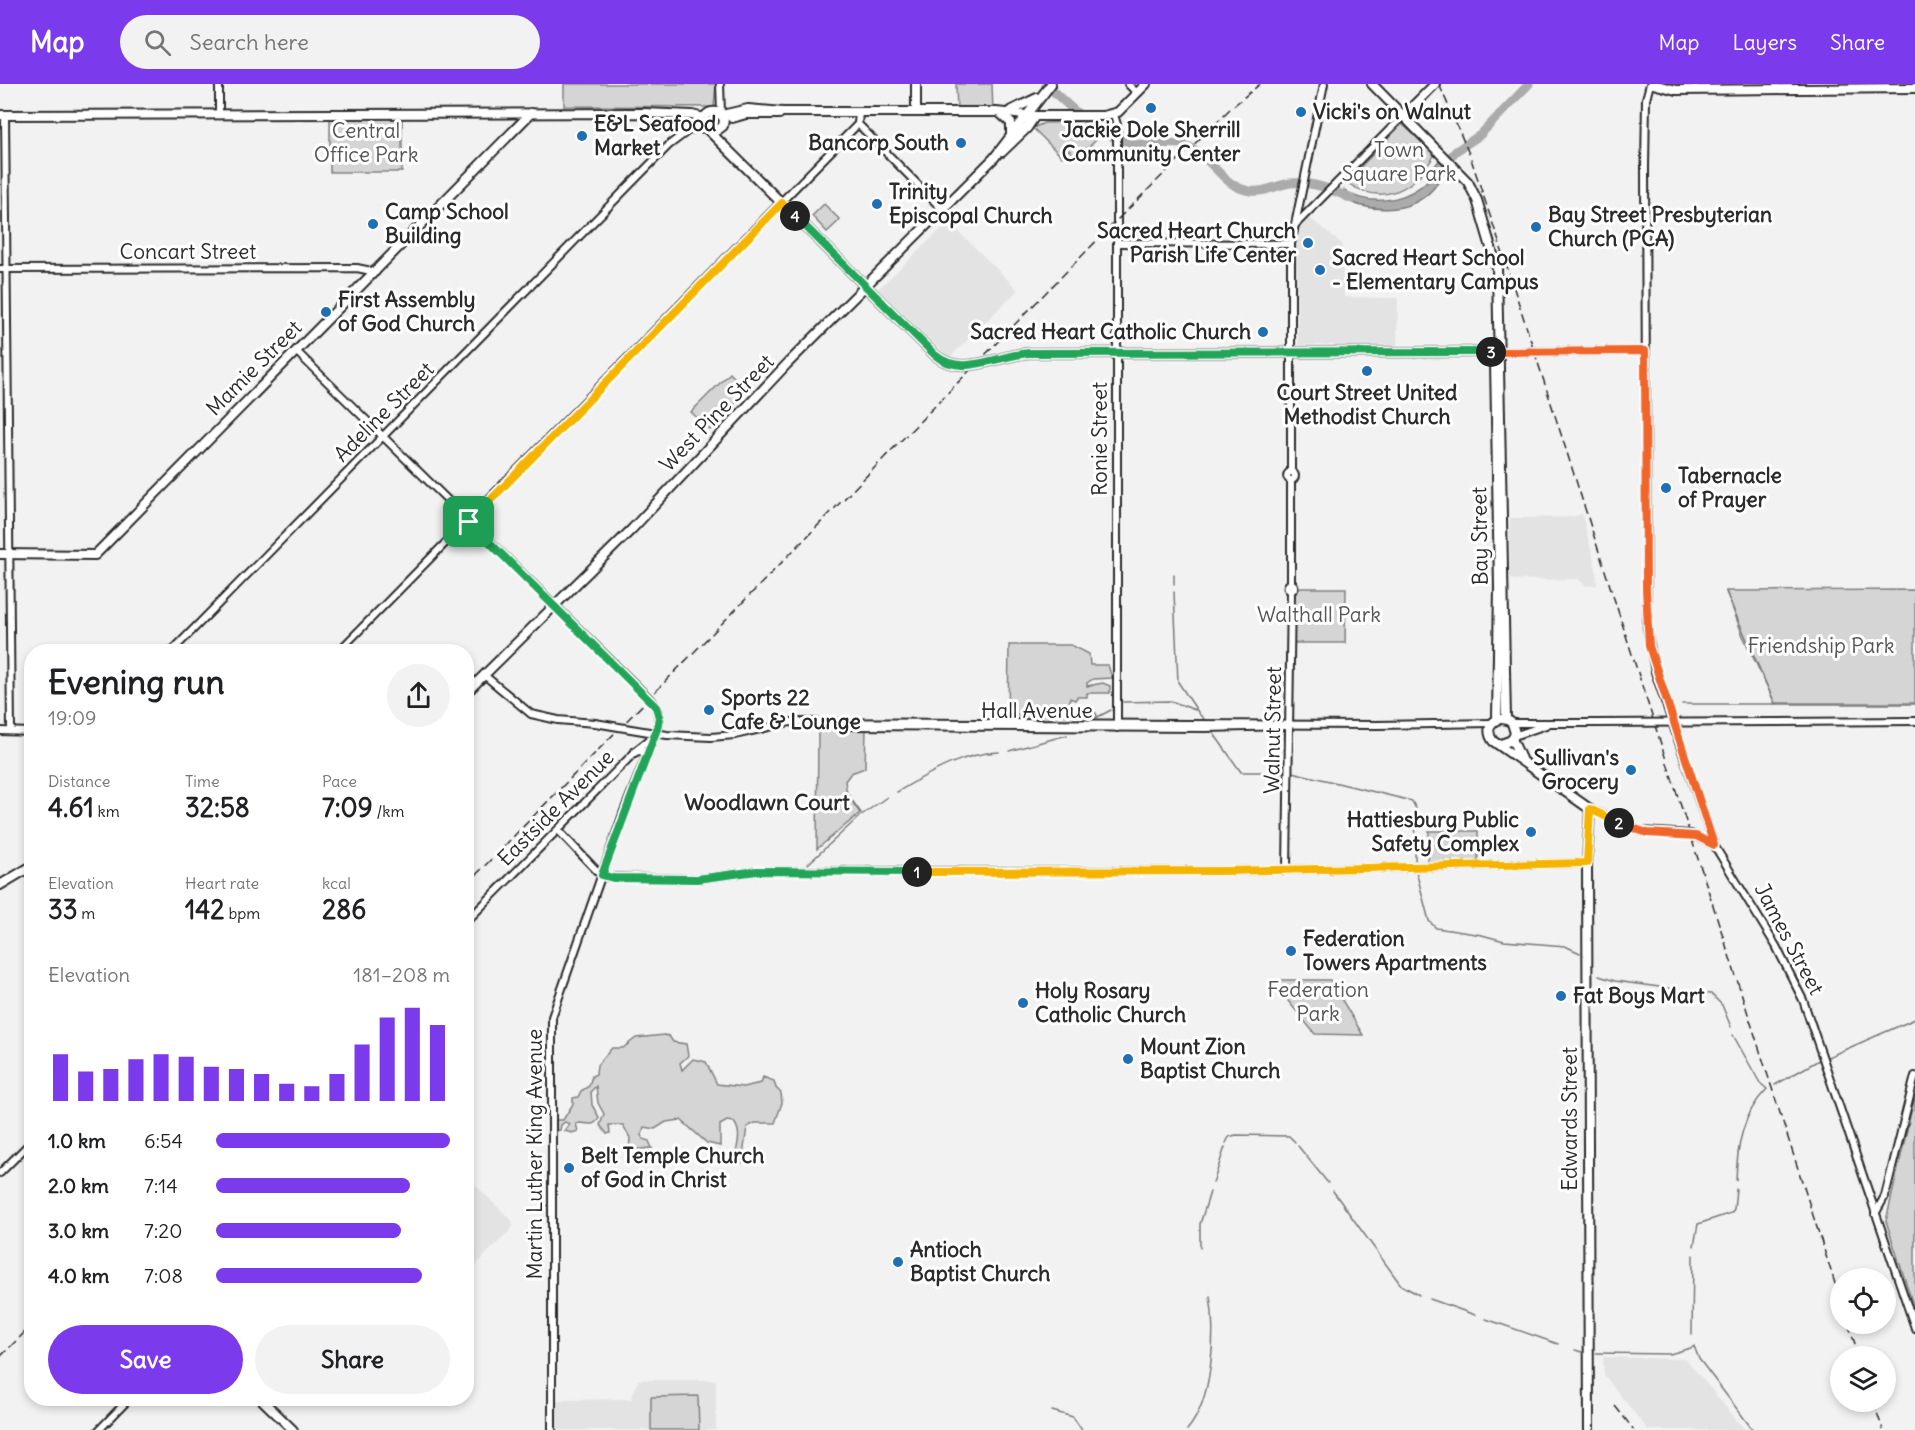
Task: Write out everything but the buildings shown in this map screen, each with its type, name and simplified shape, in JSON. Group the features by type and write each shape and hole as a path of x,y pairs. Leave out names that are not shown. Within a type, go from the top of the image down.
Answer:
{"main road":[{"path":"916,84 916,112"},
{"name":"West Pine Street","path":"994,158 1051,84"},
{"path":"645,113 657,110 768,116 783,112 1006,112 1035,116 1101,116 1114,114 1146,84"},
{"name":"Bay Street","path":"1372,84 1452,163 1475,194 1497,266 1509,721 1513,738"},
{"path":"1404,115 1435,84"},
{"path":"1651,84 1676,90 1915,88"},
{"path":"1006,112 1041,96"},
{"path":"1041,96 1040,109 1047,116"},
{"path":"996,112 1010,120 1011,134"},
{"path":"2,115 531,113 692,115 709,128 782,203 944,361 957,366 1029,353 1498,352"},
{"name":"Mamie Street","path":"4,554 95,555 531,113"},
{"path":"709,128 719,113"},
{"path":"709,128 719,113"},
{"name":"West Pine Street","path":"474,685 632,528 758,394 994,158 1028,128 1035,116"},
{"name":"Bay Street","path":"1493,724 1499,587 1495,362 1498,352"},
{"path":"1509,721 1493,724 1493,741 1501,744 1553,785 1590,809"},
{"path":"1501,744 1513,738 1521,759"},
{"name":"Edwards Street","path":"1589,1430 1587,863 1590,809"},
{"path":"0,885 24,871"},
{"path":"268,1406 293,1430"}],"street":[{"path":"219,84 219,114"},
{"path":"719,113 720,84"},
{"path":"1128,84 1137,93"},
{"path":"1291,352 1291,244 1324,84"},
{"name":"James Street","path":"1651,84 1646,99 1645,351 1646,589 1649,646 1714,845 1767,930 1796,985 1818,1040 1915,1328"},
{"path":"346,644 782,203 858,124 859,112"},
{"name":"Ronie Street","path":"1114,114 1117,125 1117,725"},
{"path":"2,115 8,269 4,554 11,731"},
{"path":"1294,229 1309,209 1404,115"},
{"path":"858,124 943,210"},
{"name":"Adeline Street","path":"179,644 669,146 679,132 709,128"},
{"path":"1302,193 1304,205 1309,209"},
{"path":"1117,243 1291,244"},
{"name":"Concart Street","path":"0,269 357,268 376,272"},
{"path":"296,351 553,604"},
{"path":"1498,352 1645,351"},
{"name":"Walnut Street","path":"1287,869 1291,480 1294,476 1291,472 1291,352"},
{"name":"Martin Luther King Avenue","path":"552,1430 550,1027 556,1003 659,717 656,707 649,698 553,604"},
{"name":"Hall Avenue","path":"484,675 531,714 558,720 595,723 667,735 711,737 784,724 1493,724"},
{"path":"1509,721 1546,725 1915,721"},
{"path":"1513,738 1546,725"},
{"path":"0,731 24,732"},
{"path":"633,754 654,736"},
{"name":"Eastside Avenue","path":"474,914 633,754 638,751 646,752"},
{"path":"1590,809 1641,831 1691,834 1714,845"},
{"path":"558,830 602,875 613,878 697,879 757,871 1287,869 1587,863"},
{"path":"1875,1214 1885,1196 1915,1076"},
{"path":"0,1173 24,1149"},
{"path":"99,1430 122,1406"}],"shaded area":[{"path":"1440,160 1447,166 1437,184 1423,198 1412,204 1387,209 1374,208 1350,202 1339,196 1344,190 1365,199 1388,200 1399,197 1410,193 1428,180"},
{"name":"Sacred Heart School - Elementary Campus","path":"1307,216 1342,244 1344,297 1398,298 1397,346 1298,345 1296,244 1297,232"},
{"path":"949,222 1018,290 949,358 878,289"},
{"path":"1582,514 1596,569 1597,585 1586,586 1578,579 1513,580 1510,577 1510,518 1570,517"},
{"path":"474,1184 512,1221 513,1227 474,1267"},
{"path":"1603,1357 1686,1359 1745,1430 1648,1430 1604,1375"},
{"path":"638,1380 716,1380 716,1430 556,1430 556,1400 631,1399"}],"green space":[{"path":"564,84 716,84 714,107 564,106"},
{"path":"956,84 992,84 993,112 957,112"},
{"name":"Central Office Park","path":"402,113 402,172 330,172 330,114"},
{"path":"1078,122 1097,139 1077,159 1069,150 1062,157 1033,128 1044,123"},
{"name":"Town Square Park","path":"1402,124 1435,154 1418,177 1397,191 1385,194 1373,194 1360,190 1346,182"},
{"path":"824,204 840,220 827,232 812,216"},
{"path":"730,373 747,391 710,430 691,412"},
{"name":"Walthall Park","path":"1295,588 1346,588 1345,643 1291,643 1292,591"},
{"name":"Friendship Park","path":"1915,590 1915,703 1775,703 1743,636 1726,591"},
{"path":"1009,645 1071,645 1089,654 1090,665 1108,665 1112,678 1093,679 1087,683 1087,686 1103,683 1110,686 1110,693 1087,693 1087,697 1077,697 1075,700 1070,698 1069,711 1083,715 1095,712 1097,715 1087,722 1028,721 1024,718 1022,721 1016,713 1014,719 1008,720"},
{"path":"818,729 866,729 865,768 851,773 845,781 847,794 860,813 817,849"},
{"path":"1429,831 1478,831 1478,865 1428,866"},
{"name":"Federation Park","path":"1271,980 1330,980 1363,1035 1315,1034"},
{"path":"669,1036 673,1042 686,1044 688,1056 680,1063 682,1070 693,1059 706,1062 717,1084 743,1087 761,1083 763,1077 774,1081 781,1093 782,1103 775,1123 755,1123 747,1127 742,1163 735,1160 739,1136 737,1127 734,1122 727,1121 720,1125 720,1146 707,1143 681,1120 666,1122 655,1129 644,1127 641,1135 643,1139 649,1141 652,1148 629,1150 630,1138 623,1125 609,1125 610,1133 607,1134 600,1125 604,1114 598,1103 596,1086 591,1091 592,1105 599,1117 595,1123 576,1124 578,1131 572,1133 565,1131 570,1124 565,1122 561,1125 560,1130 555,1131 555,1120 563,1120 573,1104 573,1098 578,1097 581,1091 589,1086 592,1076 596,1074 597,1065 612,1048 623,1048 636,1038"},
{"path":"1915,1095 1915,1311 1886,1221"},
{"path":"698,1396 699,1430 651,1430 651,1397"}],"waterway":[{"path":"1046,84 1087,121 1111,136 1137,144 1175,143 1187,146 1203,156 1225,178 1241,189 1255,191 1290,183 1307,183 1330,189 1352,199"},
{"path":"1441,167 1456,151 1480,135 1529,84"},
{"path":"1174,575 1174,584"},
{"path":"1174,592 1178,682 1198,712"},
{"path":"1726,592 1775,704"},
{"path":"1123,702 1171,701 1195,710"},
{"path":"1682,704 1915,704"},
{"path":"1092,720 1111,710"},
{"path":"1198,713 1205,720"},
{"path":"1212,731 1241,772 1287,772"},
{"path":"1009,751 1067,735"},
{"path":"897,792 959,760 999,752"},
{"path":"1292,772 1412,801 1416,809 1415,860"},
{"path":"846,792 861,813"},
{"path":"808,864 860,816 887,797"},
{"path":"1416,871 1429,921 1436,928 1504,941 1565,946 1580,953"},
{"path":"1599,976 1615,981 1711,994 1722,1005 1731,1027"},
{"path":"1828,1057 1915,1019"},
{"path":"1733,1035 1760,1083 1767,1089 1746,1120 1740,1143 1736,1180"},
{"path":"1775,1085 1819,1060"},
{"path":"1226,1143 1229,1137 1236,1135 1289,1136 1295,1142"},
{"path":"1298,1146 1328,1183"},
{"path":"1213,1183 1225,1147"},
{"path":"1694,1246 1698,1224 1731,1213 1734,1209 1736,1189"},
{"path":"1333,1191 1401,1285 1419,1295"},
{"path":"1200,1248 1200,1224 1210,1192"},
{"path":"1692,1334 1693,1255"},
{"path":"1187,1430 1202,1402 1211,1366 1213,1328 1210,1296"},
{"path":"1430,1299 1475,1315"},
{"path":"1486,1319 1558,1344"},
{"path":"1694,1346 1699,1359 1753,1430"},
{"path":"1596,1353 1670,1354 1694,1347"},
{"path":"1575,1350 1582,1352"},
{"path":"1052,1411 1073,1417 1082,1430"}],"railway":[{"path":"474,877 1116,221 1231,108 1260,84"},
{"path":"1439,84 1470,156 1500,245 1830,1268"},
{"path":"0,1357 24,1333"},
{"path":"1852,1334 1856,1346"},
{"path":"1615,1406 1634,1430"},
{"path":"1877,1412 1883,1430"}],"place":[{"name":"Jackie Dole Sherrill Community Center","path":"1151,108"},
{"name":"Vicki's on Walnut","path":"1301,112"},
{"name":"E&L Seafood Market","path":"582,136"},
{"name":"Bancorp South","path":"961,143"},
{"name":"Trinity Episcopal Church","path":"877,204"},
{"name":"Camp School Building","path":"373,224"},
{"name":"Bay Street Presbyterian Church (PCA)","path":"1536,227"},
{"name":"Sacred Heart Church Parish Life Center","path":"1308,243"},
{"name":"Sacred Heart School - Elementary Campus","path":"1320,270"},
{"name":"First Assembly of God Church","path":"326,312"},
{"name":"Sacred Heart Catholic Church","path":"1263,332"},
{"name":"Court Street United Methodist Church","path":"1367,371"},
{"name":"Tabernacle of Prayer","path":"1666,488"},
{"name":"Sports 22 Cafe & Lounge","path":"709,710"},
{"name":"Sullivan's Grocery","path":"1631,770"},
{"name":"Hattiesburg Public Safety Complex","path":"1531,832"},
{"name":"Federation Towers Apartments","path":"1291,951"},
{"name":"Fat Boys Mart","path":"1561,996"},
{"name":"Holy Rosary Catholic Church","path":"1023,1003"},
{"name":"Mount Zion Baptist Church","path":"1128,1059"},
{"name":"Belt Temple Church of God in Christ","path":"569,1168"},
{"name":"Antioch Baptist Church","path":"898,1262"}],"district":[{"name":"Woodlawn Court","path":"767,802"}],"route":[{"path":"782,203 935,355 954,366 966,366 1029,353 1645,351 1646,589 1649,646 1653,665 1714,845 1691,834 1647,833 1590,809 1587,820 1587,863 1227,871 757,871 697,879 608,877 602,875 646,752 657,729 659,717 656,707 469,522 782,203"}]}
